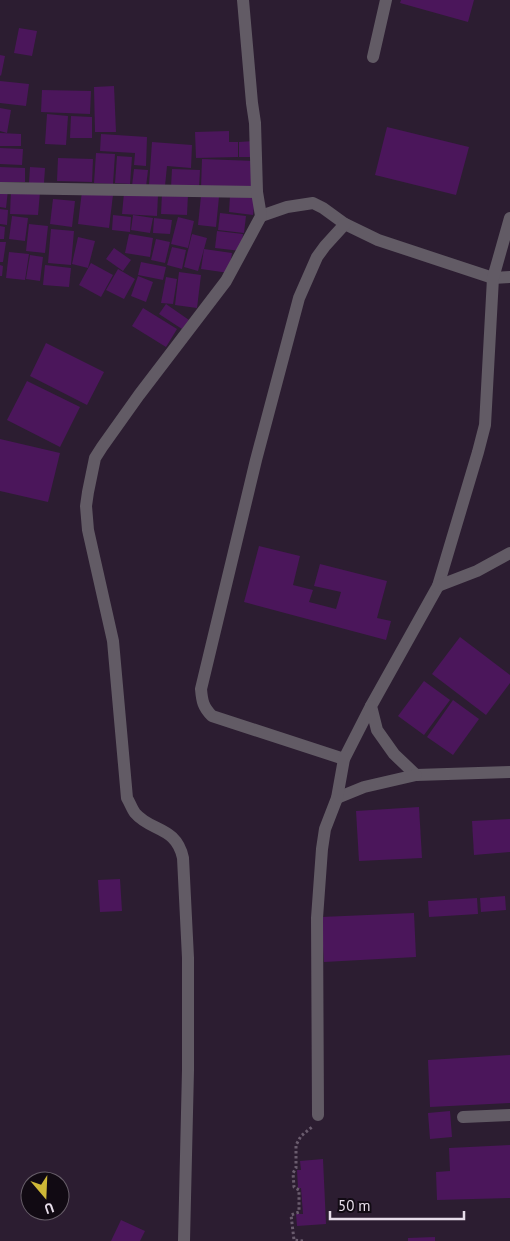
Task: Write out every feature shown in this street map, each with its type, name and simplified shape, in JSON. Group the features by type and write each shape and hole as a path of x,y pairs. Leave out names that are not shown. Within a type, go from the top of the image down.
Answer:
{"street":[{"path":"184,1241 188,1070 188,958 183,858 181,849 176,842 164,830 153,826 136,814 127,798 113,641 88,530 86,506 95,458 139,395 226,281 261,216 257,192 255,124 243,0"},
{"path":"373,57 386,0"},
{"path":"0,188 257,192"},
{"path":"261,216 287,207 313,203 345,224 378,240 492,278 510,277"},
{"path":"318,1115 317,918 325,829 337,798 344,759 371,706 438,586 465,498 485,425 492,278 510,218"},
{"path":"344,759 212,716 205,709 201,689 256,460 299,298 317,257 345,224"},
{"path":"438,586 477,571 510,553"},
{"path":"371,706 377,730 394,754 416,775"},
{"path":"337,798 364,787 416,775 510,772"},
{"path":"463,1117 510,1115"}],"path":[{"path":"303,1241 294,1240 291,1215 299,1212 299,1190 294,1188 293,1173 296,1168 296,1145 301,1136 311,1128 318,1115"}],"building":[{"path":"401,0 474,0 468,22 400,3"},
{"path":"19,28 37,31 32,56 14,53"},
{"path":"0,55 5,56 1,76 0,75"},
{"path":"0,81 29,84 26,106 0,103"},
{"path":"114,86 116,132 95,132 94,87"},
{"path":"42,90 91,91 90,114 41,112"},
{"path":"0,108 11,110 7,133 0,131"},
{"path":"47,114 68,116 66,145 45,144"},
{"path":"71,116 92,117 92,138 70,138"},
{"path":"387,127 469,147 456,195 375,175"},
{"path":"229,131 229,142 238,142 238,157 196,158 195,132"},
{"path":"0,133 21,134 21,146 0,146"},
{"path":"101,134 147,137 146,166 134,165 135,153 100,151"},
{"path":"254,141 254,157 239,157 239,142"},
{"path":"152,142 192,145 191,168 167,166 165,186 149,185"},
{"path":"0,148 23,149 22,165 0,164"},
{"path":"96,153 115,154 113,184 94,183"},
{"path":"117,156 132,157 130,184 115,183"},
{"path":"58,158 93,159 92,182 57,181"},
{"path":"202,159 255,161 254,188 201,188"},
{"path":"0,167 25,168 25,182 0,182"},
{"path":"30,167 45,168 44,183 29,183"},
{"path":"134,169 148,170 146,187 132,186"},
{"path":"172,169 200,170 199,188 171,187"},
{"path":"0,190 8,190 6,208 0,207"},
{"path":"11,190 40,192 38,215 10,214"},
{"path":"82,191 113,195 109,228 78,224"},
{"path":"124,193 158,195 157,216 122,214"},
{"path":"162,193 188,194 187,215 161,214"},
{"path":"201,196 219,197 216,227 198,225"},
{"path":"230,196 255,198 253,215 229,212"},
{"path":"53,199 75,201 72,227 50,224"},
{"path":"0,209 8,210 7,225 0,224"},
{"path":"220,213 246,216 244,233 218,230"},
{"path":"113,215 131,217 130,232 112,230"},
{"path":"133,215 153,218 150,233 131,230"},
{"path":"12,216 28,218 25,241 9,239"},
{"path":"178,217 194,221 188,248 171,244"},
{"path":"154,218 172,220 170,234 153,233"},
{"path":"29,224 48,226 45,253 26,251"},
{"path":"0,226 5,227 4,239 0,239"},
{"path":"51,229 74,231 71,265 48,263"},
{"path":"217,231 243,234 241,251 215,248"},
{"path":"129,234 153,238 150,257 125,253"},
{"path":"192,234 207,238 198,271 184,267"},
{"path":"78,237 95,241 88,268 72,264"},
{"path":"156,239 170,242 165,263 151,260"},
{"path":"0,242 6,242 3,262 0,262"},
{"path":"172,247 186,250 182,269 167,265"},
{"path":"114,248 131,260 123,271 106,259"},
{"path":"204,249 232,253 229,273 201,269"},
{"path":"9,252 29,254 25,280 6,278"},
{"path":"30,255 43,257 40,281 26,279"},
{"path":"141,262 166,267 163,280 138,275"},
{"path":"91,263 113,275 101,297 79,285"},
{"path":"0,265 3,266 2,276 0,276"},
{"path":"45,265 71,268 69,287 43,285"},
{"path":"118,269 135,279 124,299 106,290"},
{"path":"179,272 201,275 197,308 175,305"},
{"path":"138,276 153,282 146,302 131,296"},
{"path":"166,277 177,279 173,304 161,303"},
{"path":"166,304 189,320 182,329 159,314"},
{"path":"143,308 177,329 166,347 132,326"},
{"path":"46,343 104,372 87,405 30,376"},
{"path":"27,381 80,407 60,447 7,420"},
{"path":"0,439 60,453 48,502 0,491"},
{"path":"259,546 300,556 293,585 313,590 309,602 336,609 341,592 314,586 320,564 387,581 377,618 391,621 386,640 244,602"},
{"path":"460,637 510,675 510,683 486,715 432,674"},
{"path":"424,681 450,700 424,735 398,716"},
{"path":"453,700 479,719 453,755 427,737"},
{"path":"419,807 422,858 359,861 356,811"},
{"path":"510,819 510,852 474,855 472,821"},
{"path":"120,879 122,911 100,912 98,880"},
{"path":"505,896 506,910 481,912 480,898"},
{"path":"477,898 478,914 429,917 428,901"},
{"path":"414,913 416,957 324,962 321,917"},
{"path":"510,1055 510,1103 430,1107 428,1060"},
{"path":"450,1111 452,1137 430,1139 428,1113"},
{"path":"510,1145 510,1198 437,1200 436,1172 450,1171 449,1148"},
{"path":"323,1159 326,1224 297,1226 296,1214 303,1214 301,1188 298,1188 297,1170 301,1170 300,1161"},
{"path":"121,1220 145,1231 140,1241 111,1241"},
{"path":"435,1237 435,1241 408,1241 408,1238"}]}
